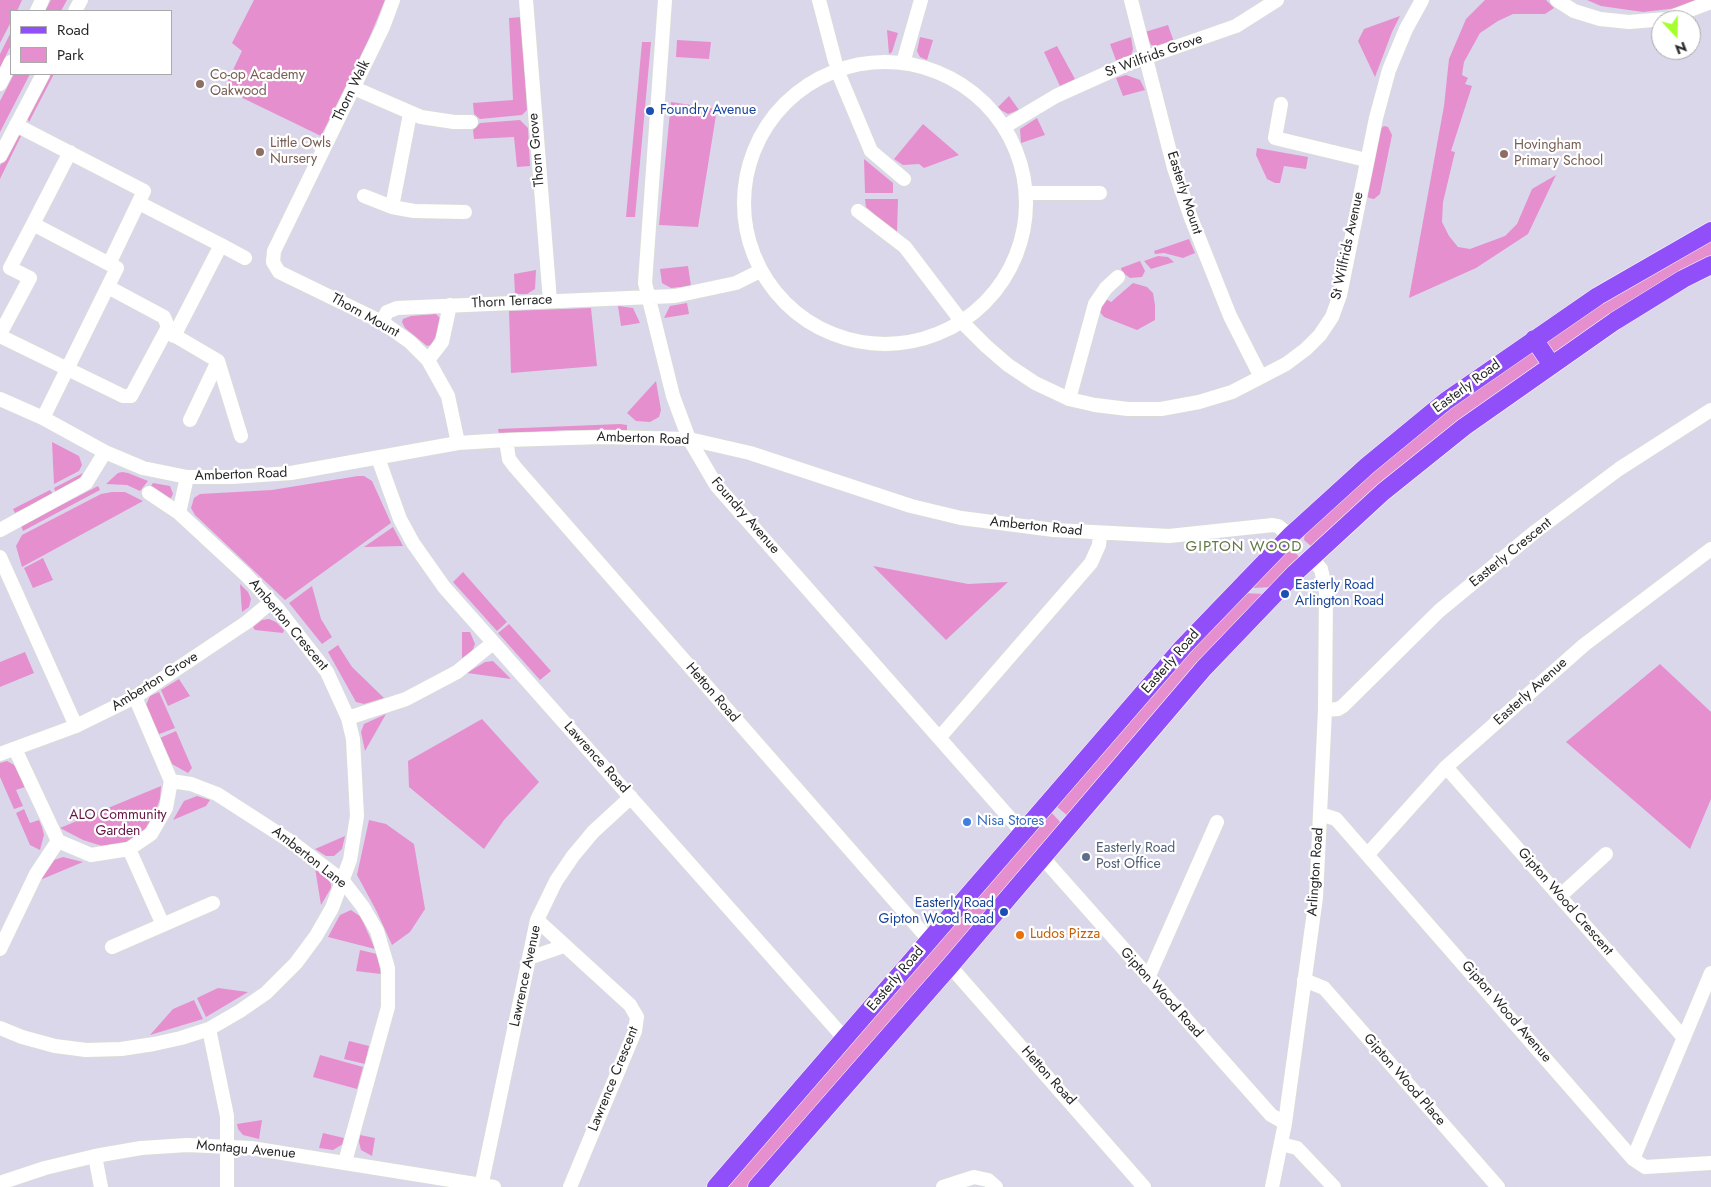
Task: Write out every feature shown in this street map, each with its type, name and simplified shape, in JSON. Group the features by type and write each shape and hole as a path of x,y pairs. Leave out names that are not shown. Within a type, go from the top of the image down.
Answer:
{"main road":[{"name":"Easterly Road","path":"716,1187 1183,647 1290,536 1367,466 1446,401 1598,296 1711,231"},
{"name":"Easterly Road","path":"757,1187 950,966 1204,668 1245,624 1312,559 1383,492 1464,427 1551,364 1624,316 1683,279 1711,265"},
{"path":"1534,339 1551,364"}],"street":[{"name":"Thorn Walk","path":"273,262 274,251 354,88 393,0"},
{"name":"Thorn Grove","path":"526,0 550,301"},
{"name":"Foundry Avenue","path":"666,0 646,273 649,297 673,396 689,439 716,485 940,737 1022,833"},
{"path":"819,0 836,65 871,151 904,179"},
{"path":"903,63 921,0"},
{"name":"Easterly Mount","path":"1131,0 1144,59 1174,168 1230,316 1261,377"},
{"name":"St Wilfrids Grove","path":"1004,127 1056,96 1127,64 1236,26 1277,0"},
{"name":"St Wilfrids Avenue","path":"858,211 905,247 962,322 1008,365 1035,383 1069,399 1095,405 1128,409 1161,409 1199,402 1232,392 1261,377 1306,349 1332,318 1340,295 1366,160 1389,70 1406,29 1422,0"},
{"path":"1557,0 1574,11 1600,19 1629,22 1666,19 1708,4"},
{"path":"870,62 903,63 933,70 961,84 985,103 1004,127 1019,159 1026,193 1024,231 1012,266 990,297 962,322 919,341 872,345 827,333 788,308 760,271 744,225 745,176 763,131 795,94 836,65 870,62"},
{"path":"0,84 10,64"},
{"path":"0,156 42,75"},
{"path":"354,88 410,114 433,120 471,122"},
{"path":"1280,104 1275,138 1366,160"},
{"path":"392,207 410,114"},
{"path":"16,125 144,191 113,266 108,287 43,418"},
{"path":"70,152 10,268 30,278 0,335 123,396 131,396 221,245"},
{"path":"1026,193 1100,193"},
{"path":"364,196 392,207 430,213 465,212"},
{"path":"139,203 245,258"},
{"path":"33,224 113,266"},
{"name":"Thorn Mount","path":"273,262 279,272 382,322 410,342 428,360 448,396 454,416 458,443"},
{"name":"Thorn Terrace","path":"382,322 392,309 675,296 736,283 760,271"},
{"path":"1069,399 1095,304 1106,288 1118,277"},
{"path":"108,287 164,317 170,333 218,361 241,436"},
{"path":"428,360 442,342 450,305"},
{"path":"190,420 218,361"},
{"name":"Amberton Road","path":"0,399 43,418 105,452 144,468 187,477 232,477 291,473 458,443 602,437 689,439 750,453 902,503 961,518 1012,526 1100,534 1169,536 1278,526 1290,536"},
{"name":"Easterly Crescent","path":"1325,710 1338,709 1343,706 1439,611 1536,531 1619,469 1711,410"},
{"name":"Hetton Road","path":"506,440 509,459 515,467 929,940"},
{"path":"0,530 86,483 105,452"},
{"name":"Lawrence Road","path":"378,458 400,519 413,543 444,587 845,1040"},
{"path":"179,513 187,477"},
{"name":"Amberton Crescent","path":"0,1028 22,1038 55,1046 86,1050 121,1050 181,1038 209,1029 266,993 296,963 316,936 332,908 343,881 353,845 357,816 356,762 348,718 327,672 271,602 219,549 179,513 149,492"},
{"path":"940,737 1091,563 1099,545 1100,534"},
{"name":"Easterly Avenue","path":"1368,854 1446,767 1584,644 1711,549"},
{"path":"0,557 76,726"},
{"name":"Arlington Road","path":"1272,1187 1281,1144 1316,897 1325,710 1326,592 1321,569 1312,559"},
{"name":"Amberton Grove","path":"0,754 76,726 135,698 247,622 271,602"},
{"path":"348,718 414,695 457,672 493,643"},
{"path":"15,750 58,842 91,855 129,849 151,834 166,808 171,781 135,698"},
{"name":"Gipton Wood Crescent","path":"1446,767 1684,1038"},
{"name":"Amberton Lane","path":"171,781 204,788 238,806 343,881 363,907 376,931 388,968 390,987 384,1026 345,1162"},
{"name":"Lawrence Avenue","path":"486,1186 537,920 556,881 573,856 593,832 631,797"},
{"name":"Gipton Wood Avenue","path":"1320,814 1336,818 1633,1159"},
{"path":"1148,978 1217,822"},
{"path":"0,949 36,874 58,842"},
{"path":"129,849 162,925"},
{"path":"1560,896 1606,854"},
{"name":"Gipton Wood Road","path":"1043,858 1271,1114 1284,1123"},
{"path":"112,947 213,903"},
{"name":"Lawrence Crescent","path":"537,920 630,1005 637,1017 637,1024 570,1187"},
{"path":"529,958 564,946"},
{"name":"Hetton Road","path":"950,966 1144,1187"},
{"path":"1711,973 1633,1159 1645,1167 1711,1163"},
{"name":"Gipton Wood Place","path":"1304,980 1324,988 1498,1187"},
{"path":"209,1029 222,1083 229,1146 228,1187"},
{"path":"1281,1144 1297,1148 1334,1187"},
{"name":"Montagu Avenue","path":"0,1183 45,1168 95,1156 141,1148 187,1145 229,1146 345,1162 486,1186"},
{"path":"95,1156 101,1187"},
{"path":"943,1187 974,1177 988,1180 996,1187"}],"green space":[{"path":"0,0 22,0 17,10 10,10 10,24 0,43"},
{"path":"51,0 67,0 62,10 46,10"},
{"path":"254,0 385,0 368,41 321,136 224,89 242,51 232,43"},
{"path":"1485,0 1546,0 1554,8 1545,14 1513,14 1498,21 1480,33 1464,62 1462,75 1468,78 1465,84 1472,86 1451,151 1455,152 1443,202 1442,222 1449,236 1458,247 1470,249 1505,236 1517,224 1532,189 1556,175 1528,234 1476,268 1409,298 1444,106 1449,59 1466,19"},
{"path":"1587,0 1699,0 1678,8 1643,12 1601,6"},
{"path":"1400,16 1375,77 1358,41 1364,29"},
{"path":"522,17 527,110 522,115 480,119 474,114 473,103 513,100 509,18"},
{"path":"1168,25 1174,42 1158,47 1151,45 1145,32"},
{"path":"887,30 898,33 892,52 889,54"},
{"path":"10,34 10,47 0,68 0,54"},
{"path":"920,37 933,40 927,60 920,57 917,51"},
{"path":"1131,37 1133,49 1131,56 1117,63 1110,44"},
{"path":"677,40 711,42 709,59 676,57"},
{"path":"642,42 651,42 635,217 626,217"},
{"path":"1057,46 1075,79 1060,86 1044,52"},
{"path":"13,75 29,75 0,132 0,101"},
{"path":"46,75 53,75 29,122 26,116"},
{"path":"1126,75 1140,80 1145,90 1123,96 1116,78"},
{"path":"1009,96 1019,110 1008,114 997,108"},
{"path":"671,102 717,109 698,227 659,225"},
{"path":"1037,118 1045,135 1021,143 1020,129"},
{"path":"520,120 528,128 530,166 517,167 514,137 474,139 473,130 480,123"},
{"path":"923,124 959,155 924,168 919,164 903,165 894,159"},
{"path":"1384,126 1388,127 1392,135 1380,194 1374,199 1369,198 1365,194 1379,130"},
{"path":"22,134 0,179 0,166 15,136"},
{"path":"1257,148 1308,157 1306,169 1284,166 1280,183 1275,183 1267,179 1256,155"},
{"path":"864,159 893,183 893,193 865,193"},
{"path":"865,199 898,199 897,234 866,207"},
{"path":"1711,238 1711,258 1554,354 1544,341 1573,320"},
{"path":"1189,239 1195,253 1183,258 1164,253 1155,254 1154,251"},
{"path":"1158,256 1168,257 1174,262 1151,269 1144,261"},
{"path":"1140,261 1145,271 1142,277 1130,278 1122,272 1121,268"},
{"path":"688,266 691,286 671,288 662,283 660,269"},
{"path":"536,270 535,289 527,294 515,294 514,274"},
{"path":"1133,283 1147,287 1153,293 1155,305 1155,320 1137,330 1104,317 1099,311 1104,298 1111,302"},
{"path":"687,303 689,314 664,318 670,306"},
{"path":"618,306 633,308 640,323 621,326"},
{"path":"591,308 597,366 511,373 509,311"},
{"path":"436,314 441,319 440,328 431,345 427,346 405,328 402,322 403,319 411,316"},
{"path":"1531,349 1541,363 1312,547 1304,540 1305,532 1420,431"},
{"path":"656,381 661,410 659,417 650,422 636,421 627,413"},
{"path":"627,425 627,430 568,430 499,434 498,429"},
{"path":"52,442 79,456 82,465 79,471 54,484"},
{"path":"122,472 148,481 140,491 127,485 106,484 118,473"},
{"path":"83,473 78,481 56,493 54,488"},
{"path":"364,476 372,481 391,523 285,600 195,515 191,508 194,498 200,494 272,490"},
{"path":"153,483 170,486 173,494 171,498 166,498 151,486"},
{"path":"98,486 100,490 23,531 21,526"},
{"path":"50,490 53,494 15,513 13,509"},
{"path":"125,492 143,501 22,567 16,546 22,535 101,494"},
{"path":"393,527 403,546 364,547"},
{"path":"1290,547 1300,558 1273,587 1253,588"},
{"path":"43,558 53,580 33,588 24,568"},
{"path":"873,566 968,584 1008,582 946,640"},
{"path":"463,572 507,622 497,631 453,582"},
{"path":"240,584 248,592 251,599 249,607 242,612"},
{"path":"312,586 321,619 332,637 322,644 289,603"},
{"path":"1243,593 1264,594 1069,817 1055,805"},
{"path":"269,619 276,622 284,630 283,633 255,630 253,627 262,620"},
{"path":"509,624 551,671 540,680 498,633"},
{"path":"462,632 470,632 475,644 472,652 462,658"},
{"path":"338,645 352,667 384,698 364,704 356,702 328,652"},
{"path":"25,652 34,673 0,687 0,662"},
{"path":"493,661 511,679 467,673 485,662"},
{"path":"1660,664 1711,712 1711,799 1690,849 1566,742"},
{"path":"179,679 190,696 168,706 161,690"},
{"path":"159,692 175,728 157,735 146,705 150,696"},
{"path":"386,714 365,751 361,732 364,724"},
{"path":"482,719 539,782 504,820 484,849 409,787 408,761"},
{"path":"176,731 192,768 188,773 172,764 160,738"},
{"path":"7,761 16,766 25,787 16,790 23,806 14,809 0,777 0,763"},
{"name":"ALO Community Garden","path":"161,786 160,799 152,820 141,834 128,842 116,846 102,846 83,840 60,828"},
{"path":"197,796 210,800 206,806 173,820 184,801"},
{"path":"24,809 30,823 39,820 42,827 44,835 40,850 30,845 16,813"},
{"path":"1050,811 1062,824 749,1187 725,1187"},
{"path":"369,820 386,824 414,844 425,909 410,932 392,945 357,875"},
{"path":"345,836 342,849 334,856 326,856 315,849"},
{"path":"63,857 83,862 40,880 51,861"},
{"path":"315,868 327,877 331,884 331,888 321,905"},
{"path":"351,910 361,917 375,949 328,937 340,915"},
{"path":"360,950 377,954 381,974 356,971"},
{"path":"218,988 248,992 206,1017 197,998"},
{"path":"194,1000 203,1019 150,1035 173,1009"},
{"path":"349,1041 369,1046 365,1064 344,1059"},
{"path":"320,1055 363,1067 357,1089 313,1077"},
{"path":"262,1120 259,1139 243,1135 238,1129 237,1124"},
{"path":"323,1133 344,1138 343,1144 333,1150 319,1148"},
{"path":"360,1135 375,1138 372,1156 361,1150"}],"place":[{"name":"Co-op Academy Oakwood","path":"200,84"},
{"name":"Foundry Avenue","path":"650,111"},
{"name":"Little Owls Nursery","path":"260,152"},
{"name":"Hovingham Primary School","path":"1504,154"},
{"name":"Easterly Road Arlington Road","path":"1285,594"},
{"name":"Nisa Stores","path":"967,822"},
{"name":"Easterly Road Post Office","path":"1086,857"},
{"name":"Easterly Road Gipton Wood Road","path":"1004,912"},
{"name":"Ludos Pizza","path":"1020,935"}],"district":[{"name":"GIPTON WOOD","path":"1244,547"}]}
